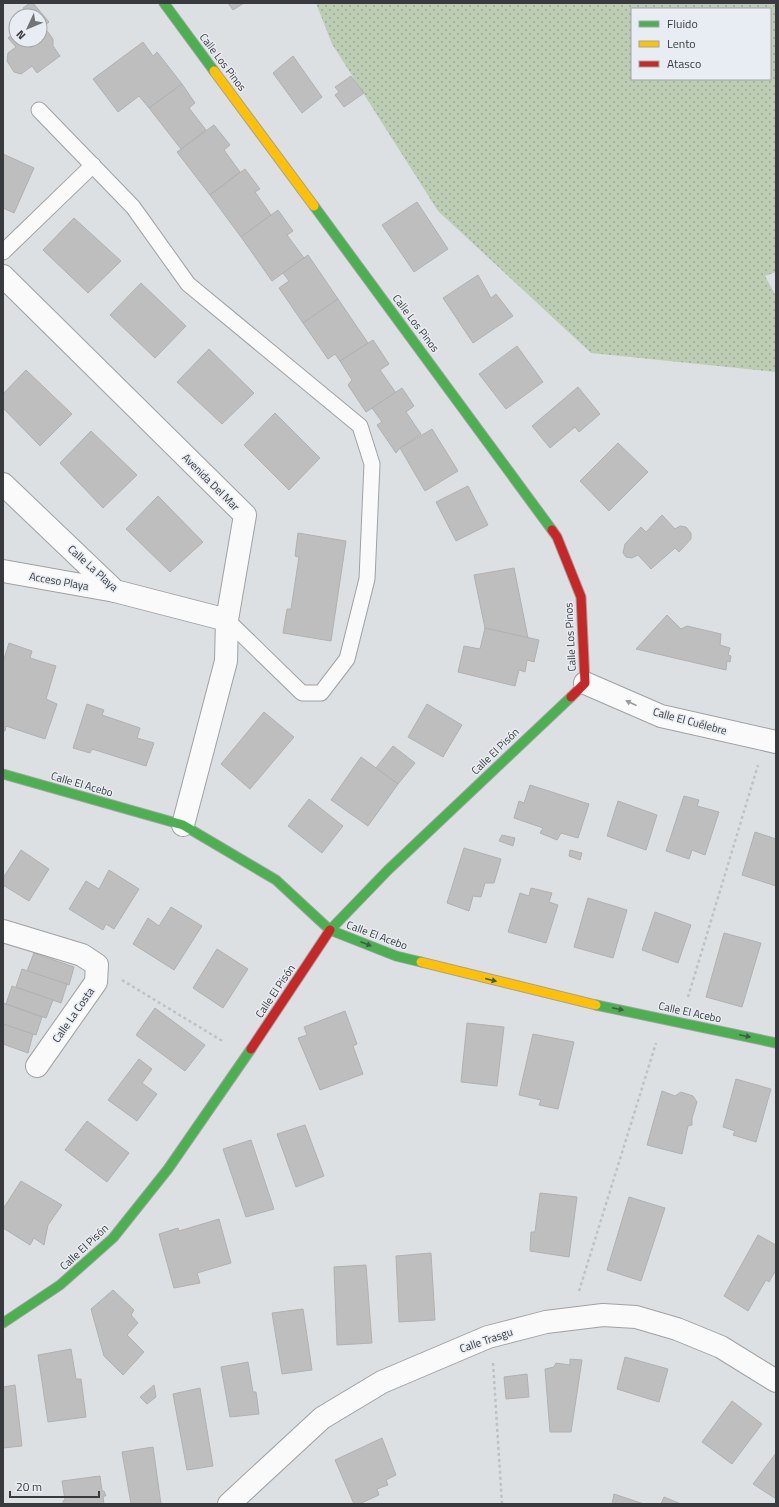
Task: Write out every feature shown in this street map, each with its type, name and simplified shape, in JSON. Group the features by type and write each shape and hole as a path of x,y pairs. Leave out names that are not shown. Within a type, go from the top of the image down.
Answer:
{"street":[{"name":"Calle Los Pinos","path":"164,3 523,488 557,537 581,597 585,683"},
{"name":"Avenida Del Mar","path":"3,276 245,515 227,620 226,661 183,825"},
{"name":"Calle La Playa","path":"3,484 116,592 227,620"},
{"name":"Acceso Playa","path":"3,571 116,592"},
{"name":"Calle El Cuélebre","path":"585,683 661,716 771,741"},
{"name":"Calle El Pisón","path":"3,1323 60,1285 113,1238 168,1169 247,1056 330,930 388,870 585,683"},
{"name":"Calle El Acebo","path":"3,774 183,825 276,880 330,930 396,956 552,996 776,1043"},
{"path":"3,931 82,955 97,965"},
{"name":"Calle La Costa","path":"37,1066 96,982 97,965"},
{"name":"Calle Trasgu","path":"229,1504 322,1418 382,1382 488,1337 570,1318 604,1315 636,1317 677,1329 721,1347 776,1381"}],"lane":[{"path":"39,110 133,207 188,284 360,426 372,464 367,579 347,659 321,693 302,693 227,620"},
{"path":"3,252 93,165"}],"path":[{"path":"570,1318 655,1044 671,1021 686,1006 771,741"},
{"path":"97,965 247,1056"},
{"path":"488,1337 493,1358 502,1504"}],"green space":[{"path":"316,3 776,3 776,272 765,276 776,296 776,372 591,353 438,211 332,44"}],"building":[{"path":"30,3 33,3 37,8 23,8"},
{"path":"228,3 244,3 233,10"},
{"path":"48,32 53,39 53,46 60,56 37,73 32,66 21,74 14,72 7,61 8,53 15,48 48,48"},
{"path":"143,42 153,56 157,52 182,84 149,108 139,96 118,112 93,79"},
{"path":"293,56 322,97 302,113 273,73"},
{"path":"351,76 364,93 344,107 335,95 339,92 335,87"},
{"path":"182,84 195,103 189,108 206,130 181,149 149,108"},
{"path":"214,125 230,145 224,150 240,172 210,195 177,152"},
{"path":"3,154 34,168 14,213 3,208"},
{"path":"245,169 260,189 255,192 271,215 241,237 210,195"},
{"path":"417,202 448,249 414,272 382,225"},
{"path":"278,210 293,231 287,235 304,258 272,281 241,237"},
{"path":"74,218 121,261 88,293 43,250"},
{"path":"308,255 338,299 303,323 279,288 289,281 283,273"},
{"path":"478,275 491,298 496,294 513,316 473,343 443,298"},
{"path":"141,283 186,326 155,358 110,315"},
{"path":"338,299 368,343 340,361 335,354 328,359 303,323"},
{"path":"373,340 389,364 380,370 396,393 366,412 348,385 352,380 340,361"},
{"path":"517,346 543,382 506,409 479,374"},
{"path":"209,349 254,393 222,424 177,382"},
{"path":"26,370 72,414 40,446 3,408 3,394"},
{"path":"578,387 600,414 579,432 575,427 550,448 532,426"},
{"path":"402,388 414,406 406,412 421,434 400,448 396,453 377,425 382,422 372,408"},
{"path":"275,413 320,458 289,490 244,445"},
{"path":"432,429 458,471 425,491 400,448"},
{"path":"91,431 137,475 103,508 60,463"},
{"path":"618,443 648,472 609,511 580,481"},
{"path":"468,486 488,525 456,541 436,502"},
{"path":"158,496 203,542 170,572 126,529"},
{"path":"662,515 675,529 680,526 686,527 691,533 691,539 679,552 675,548 651,569 638,555 632,558 626,557 623,553 625,544 641,527 646,532"},
{"path":"298,533 346,541 331,641 283,633 287,609 291,609 299,557 295,556"},
{"path":"514,568 528,638 485,628 474,575"},
{"path":"667,615 681,629 687,626 721,634 720,645 730,648 728,655 731,656 730,662 727,661 726,670 636,649"},
{"path":"485,628 539,640 534,662 527,660 525,672 519,670 515,686 458,672 464,646 480,649"},
{"path":"9,643 32,651 30,658 56,666 46,699 57,704 45,739 6,726 5,731 3,731 3,662"},
{"path":"87,704 104,710 102,715 140,728 137,738 154,743 146,766 92,749 90,753 73,748"},
{"path":"427,704 462,725 443,757 408,737"},
{"path":"264,712 294,737 250,789 221,764"},
{"path":"393,746 415,763 398,784 376,768"},
{"path":"361,757 398,784 368,826 331,800"},
{"path":"530,785 589,804 578,838 561,833 557,840 540,833 543,828 514,818 519,801 524,803"},
{"path":"684,796 699,800 697,806 719,812 705,855 692,850 689,859 666,851"},
{"path":"309,799 343,826 322,853 288,826"},
{"path":"618,801 657,815 646,850 607,836"},
{"path":"755,832 776,839 776,886 742,875"},
{"path":"502,835 515,838 513,846 499,841"},
{"path":"464,848 501,859 494,883 485,883 481,897 473,896 469,911 447,903"},
{"path":"21,850 49,869 29,901 3,885 3,878"},
{"path":"570,850 582,853 580,860 569,856"},
{"path":"109,870 139,889 114,929 106,924 103,930 69,909 86,881 99,889"},
{"path":"531,888 552,893 549,902 558,905 546,943 508,932 520,893 529,896"},
{"path":"588,898 627,910 613,958 574,947"},
{"path":"171,907 202,926 174,970 133,944 148,918 159,926"},
{"path":"655,912 691,925 678,963 642,950"},
{"path":"724,933 761,943 742,1007 706,997"},
{"path":"217,949 248,969 223,1008 193,988"},
{"path":"34,953 74,967 69,985 27,971"},
{"path":"22,969 67,984 61,1003 16,987"},
{"path":"12,986 53,1000 46,1018 6,1004"},
{"path":"3,1003 42,1017 36,1035 3,1024"},
{"path":"155,1008 205,1045 185,1071 136,1035"},
{"path":"345,1011 357,1044 353,1046 363,1074 320,1090 298,1038 307,1035 304,1027"},
{"path":"467,1023 504,1027 497,1086 461,1082"},
{"path":"3,1024 33,1034 28,1053 3,1044"},
{"path":"533,1034 574,1042 558,1109 539,1105 541,1100 519,1095"},
{"path":"139,1059 152,1069 142,1083 157,1094 137,1121 108,1100"},
{"path":"736,1079 771,1089 756,1142 733,1135 735,1131 723,1127"},
{"path":"662,1091 675,1096 681,1092 693,1096 697,1102 692,1118 692,1125 688,1126 682,1154 647,1145"},
{"path":"87,1121 129,1153 107,1182 65,1150"},
{"path":"305,1125 324,1176 296,1187 277,1134"},
{"path":"251,1140 274,1209 246,1217 223,1149"},
{"path":"21,1181 62,1205 48,1225 44,1245 34,1238 30,1245 3,1228 3,1209"},
{"path":"540,1193 577,1197 569,1257 530,1251 531,1232 535,1232"},
{"path":"629,1197 665,1208 641,1281 607,1270"},
{"path":"219,1219 231,1263 197,1273 200,1283 174,1288 159,1234 178,1228 179,1231"},
{"path":"758,1235 776,1245 776,1270 769,1282 766,1280 748,1311 724,1296"},
{"path":"431,1253 435,1320 399,1322 396,1256"},
{"path":"366,1265 372,1343 337,1345 334,1267"},
{"path":"113,1290 134,1310 131,1315 138,1323 127,1335 144,1352 123,1375 104,1356 91,1309"},
{"path":"303,1309 312,1370 282,1374 272,1313"},
{"path":"71,1349 76,1379 81,1379 86,1417 48,1422 38,1355"},
{"path":"625,1357 668,1369 659,1402 617,1389"},
{"path":"570,1359 582,1360 571,1432 550,1432 545,1369 554,1367 556,1363 570,1365"},
{"path":"248,1362 253,1392 256,1392 259,1414 230,1417 221,1367"},
{"path":"527,1374 529,1397 506,1399 504,1377"},
{"path":"15,1385 22,1446 3,1448 3,1387"},
{"path":"154,1385 156,1397 147,1404 140,1397"},
{"path":"200,1388 213,1466 187,1470 173,1394"},
{"path":"732,1401 762,1424 732,1464 702,1442"},
{"path":"382,1438 396,1475 386,1480 388,1485 377,1489 379,1495 359,1504 354,1504 335,1460"},
{"path":"153,1447 161,1504 131,1504 122,1452"},
{"path":"776,1453 776,1499 753,1484"},
{"path":"100,1476 102,1491 104,1491 106,1496 103,1496 104,1504 63,1504 63,1501 65,1500 62,1481"},
{"path":"614,1494 644,1504 612,1504"},
{"path":"664,1497 681,1504 661,1504"}],"traffic: fast":[{"path":"164,3 214,71"},
{"path":"314,206 552,530"},
{"path":"330,930 388,870 571,697"},
{"path":"3,774 183,825 276,880 330,930 396,956 421,962"},
{"path":"596,1005 776,1043"},
{"path":"3,1323 60,1285 113,1238 168,1169 251,1049"}],"traffic: slow":[{"path":"214,71 314,206"},
{"path":"421,962 596,1005"}],"traffic: jam":[{"path":"552,530 557,537 581,597 585,683 571,697"},
{"path":"251,1049 330,930"}]}
